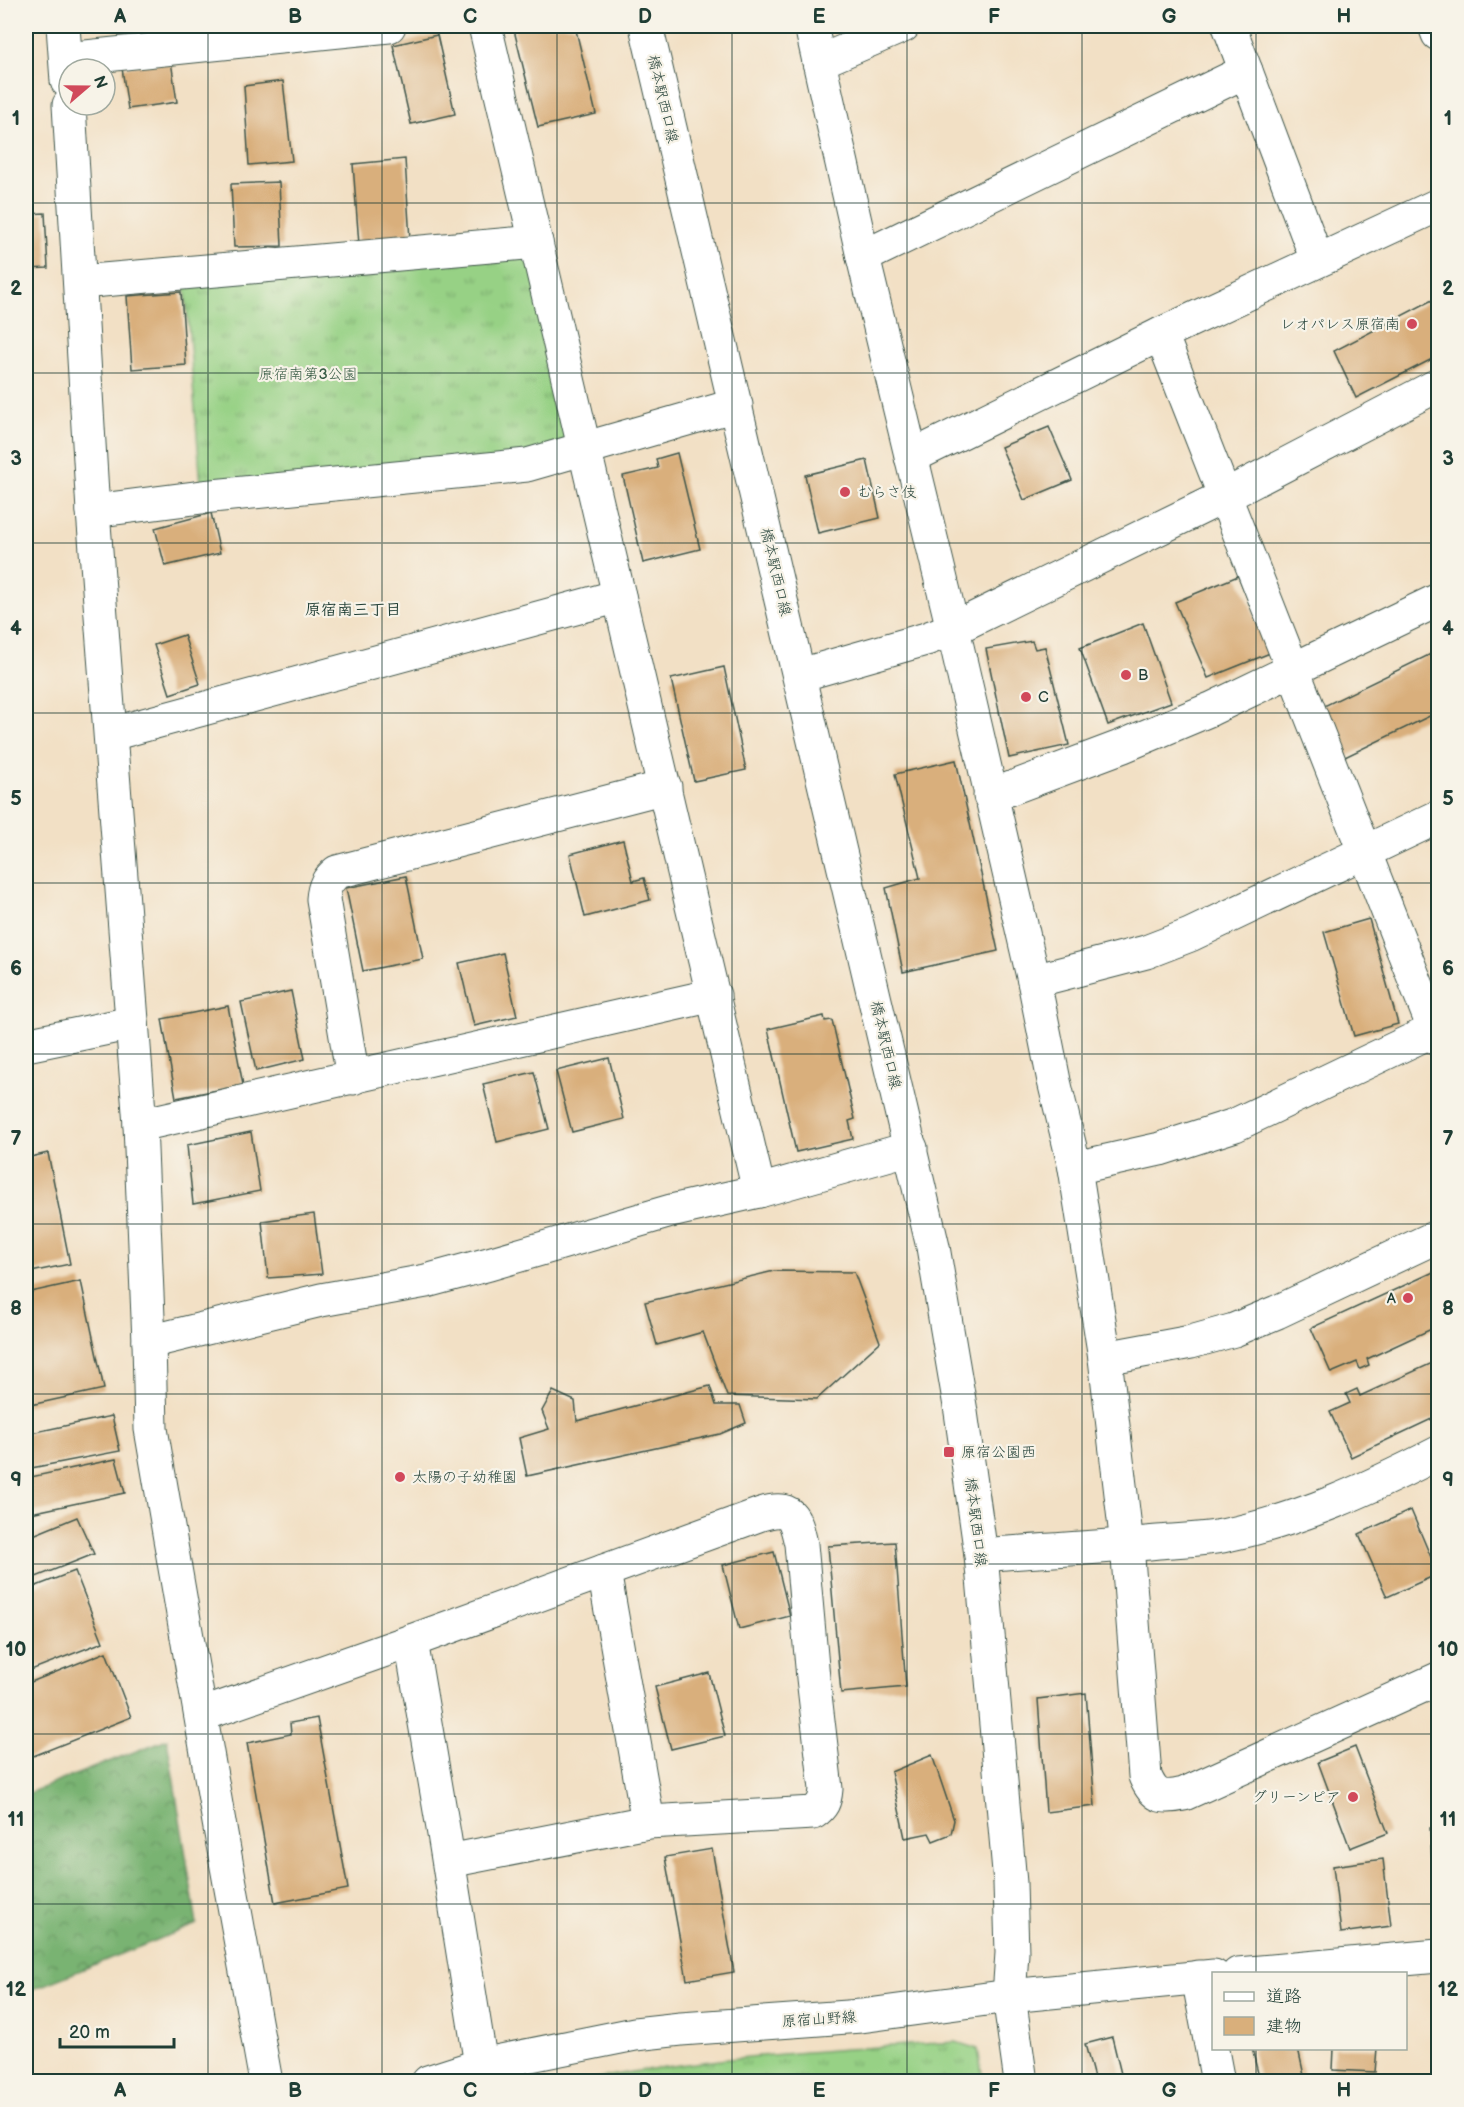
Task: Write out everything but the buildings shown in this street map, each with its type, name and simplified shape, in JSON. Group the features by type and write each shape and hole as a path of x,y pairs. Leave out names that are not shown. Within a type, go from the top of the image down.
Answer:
{"street":[{"path":"63,26 66,57"},
{"path":"86,57 389,26"},
{"path":"485,26 759,1191"},
{"name":"橋本駅西口線","path":"646,26 933,1247 961,1412 981,1555 1010,1883 1012,1953 1009,1996 1021,2082"},
{"path":"811,26 863,257 953,629 1075,1168 1105,1358 1127,1545 1145,1776 1150,1788 1157,1794 1168,1798 1184,1794 1438,1679"},
{"path":"819,62 903,26"},
{"path":"1229,26 1317,260"},
{"path":"1436,26 1438,34"},
{"path":"863,257 1246,70"},
{"path":"70,117 93,512 140,1125 151,1429 219,1828 266,2082"},
{"path":"911,457 1161,334 1438,205"},
{"path":"80,282 536,242"},
{"path":"1075,1168 1190,1141 1235,1125 1437,1032 1223,497 1161,334"},
{"path":"800,675 926,639 953,629 1223,497 1438,385"},
{"path":"93,512 202,497 527,465 736,405"},
{"path":"111,734 619,596"},
{"path":"990,796 1123,746 1294,670 1438,600"},
{"path":"353,1078 323,899 324,888 330,878 337,872 665,787"},
{"path":"1034,981 1146,952 1190,935 1438,817"},
{"path":"140,1125 714,995"},
{"path":"26,1045 132,1023"},
{"path":"149,1342 321,1300 426,1281 671,1211 759,1191 911,1148"},
{"path":"1105,1358 1191,1342 1234,1330 1278,1312 1438,1236"},
{"path":"981,1555 1219,1536 1264,1526 1366,1490 1438,1453"},
{"path":"201,1715 770,1511 780,1510 790,1514 797,1524 801,1544 826,1789 825,1800 821,1807 813,1813 648,1822 449,1861"},
{"path":"604,1571 648,1822"},
{"path":"411,1641 481,2065"},
{"path":"1260,1972 1438,1956"},
{"path":"1206,1976 1212,2029"},
{"name":"原宿山野線","path":"428,2082 481,2065 635,2034 861,2016 1009,1996 1206,1976"},
{"path":"1214,2050 1218,2082"}],"green space":[{"name":"原宿南第3公園","path":"536,242 586,448 202,497 184,273"},
{"path":"167,1739 197,1924 26,1992 26,1794"},
{"path":"956,2042 978,2049 983,2081 584,2081 630,2072 723,2060 816,2051"}],"place":[{"name":"レオパレス原宿南","path":"1412,324"},
{"name":"むらさ伎","path":"845,492"},
{"name":"B","path":"1126,675"},
{"name":"C","path":"1026,697"},
{"name":"A","path":"1408,1298"},
{"name":"原宿公園西","path":"949,1452"},
{"name":"太陽の子幼稚園","path":"400,1477"},
{"name":"グリーンピア","path":"1353,1797"}],"district":[{"name":"原宿南三丁目","path":"353,609"}]}
